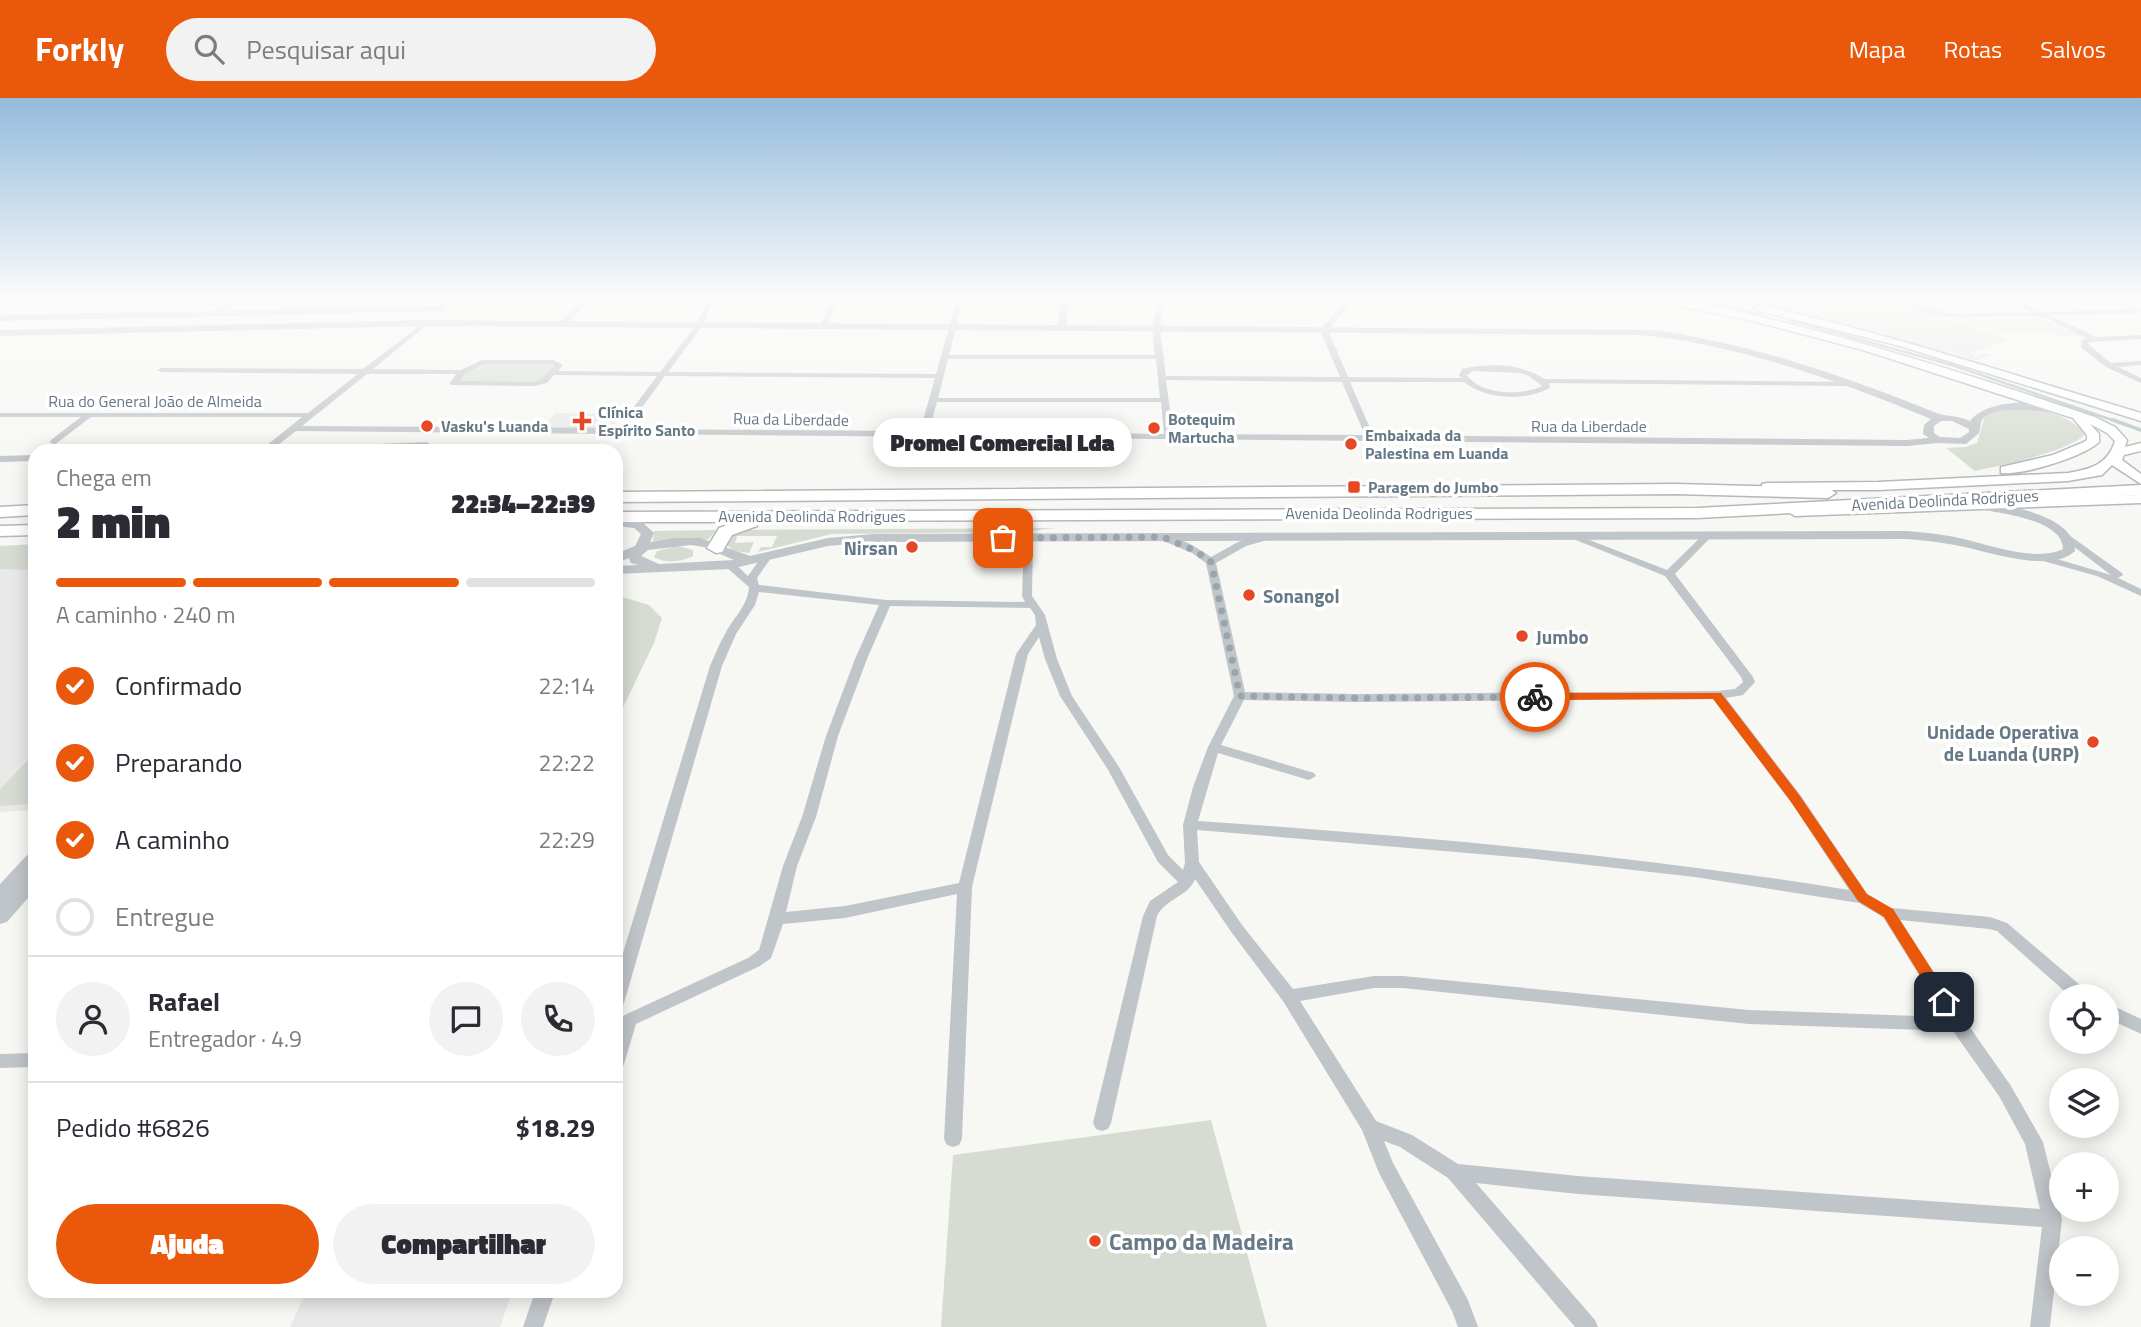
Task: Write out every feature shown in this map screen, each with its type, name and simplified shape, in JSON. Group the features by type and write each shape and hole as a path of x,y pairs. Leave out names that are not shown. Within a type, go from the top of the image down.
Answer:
{"highway":[{"name":"Avenida Deolinda Rodrigues","path":"623,519 1697,513 2050,491 2141,482"},
{"name":"Avenida Deolinda Rodrigues","path":"623,497 1676,489 1850,493 2141,490"},
{"path":"1676,489 1665,494 1664,502 1677,509 1697,513"},
{"path":"1586,491 1609,494 1622,501 1624,505 1621,509 1606,513"},
{"path":"0,512 28,510"},
{"path":"716,548 720,537 731,528 751,522 809,516"},
{"path":"0,531 28,530"}],"main road":[{"path":"1888,353 2071,413 2117,434 2121,440 2116,460 2121,469 2141,482"},
{"path":"1942,353 2141,415"},
{"path":"1933,483 2027,467 2084,448 2093,442 2093,434 2071,413"},
{"path":"1676,489 1933,483 2086,475 2097,472 2117,453 2141,447"},
{"path":"1697,513 2078,501 2141,502"}],"street":[{"path":"274,444 388,353"},
{"path":"620,431 678,353"},
{"path":"924,434 945,353"},
{"path":"1158,353 1169,436"},
{"path":"1334,353 1370,438"},
{"path":"1743,353 1779,362 1973,427"},
{"path":"2094,353 2109,365 2141,381"},
{"path":"944,357 1158,357"},
{"path":"486,362 558,364 552,373 544,381 530,384 454,383 462,372 473,364 486,362"},
{"path":"2109,365 2141,363"},
{"path":"1161,378 1464,380 1477,389 1512,392 1544,390 1547,386 1539,376 1521,370 1473,369 1465,371 1464,380"},
{"path":"161,370 462,372"},
{"path":"552,373 939,376"},
{"path":"1543,381 1847,384"},
{"path":"1976,381 2005,395 2007,400 1942,418 1929,425 1928,433 1937,440 1962,442 1974,433 1973,427 1982,414 2006,407 2028,406 2071,413"},
{"path":"933,400 1164,400"},
{"name":"Rua do General João de Almeida","path":"0,415 310,415"},
{"path":"54,442 88,415"},
{"path":"296,428 472,431"},
{"path":"419,430 428,434 426,444"},
{"path":"430,444 448,434 472,431"},
{"name":"Rua da Liberdade","path":"472,431 1907,443 1937,440"},
{"path":"0,459 28,458"},
{"path":"2039,556 2062,557 2069,551 2069,543 2044,514 2053,505 2078,501"},
{"path":"1982,506 2018,512 2055,528 2141,593"},
{"path":"623,521 645,529 647,538 634,556 642,564 676,568 702,560 716,548"},
{"path":"1669,574 1708,535"},
{"path":"623,556 640,548 680,542 704,543 735,558 781,553 849,539 1906,535 1945,539 2039,556 2101,574 2141,593"},
{"path":"1240,696 1357,698 1717,695 1743,691 1749,682 1747,677 1669,574 1571,536"},
{"path":"1102,1123 1150,916 1155,905 1187,883 1192,863 1190,825 1214,747 1240,696 1211,562 1196,551 1163,537"},
{"path":"1211,562 1233,548 1267,537"},
{"path":"1029,538 1027,596 1042,625 1051,659 1066,696 1113,767 1163,858 1187,883"},
{"path":"623,570 730,565 781,553"},
{"path":"623,979 716,666 733,629 746,612 756,588 752,578 766,558"},
{"path":"730,565 756,588 886,603 1032,605"},
{"path":"623,1023 766,954 790,866 832,736 886,603"},
{"path":"953,1139 965,887 1022,653 1042,625"},
{"path":"1717,695 1796,799 1862,898"},
{"path":"1214,747 1309,776"},
{"path":"1190,825 1386,838 1552,855 1862,898 1888,913 1990,923 2002,927 2067,984"},
{"path":"1192,863 1230,919 1289,996 1370,1127 1385,1167 1461,1307 1468,1327"},
{"path":"0,896 28,866"},
{"path":"0,917 28,886"},
{"path":"777,919 845,912 965,887"},
{"path":"1888,913 2027,1126 2042,1169 2049,1204"},
{"path":"1289,996 1374,982 1403,982 1749,1017 1958,1024"},
{"path":"2119,1016 2141,1027"},
{"path":"0,1061 28,1060"},
{"path":"1370,1127 1406,1140 1455,1172 1588,1327"},
{"path":"1455,1172 1578,1185 2049,1219"},
{"path":"2040,1327 2052,1222"},
{"path":"533,1327 543,1298"}],"shaded area":[{"path":"1951,353 1972,353 1976,357 1985,353 1992,355 1976,360"},
{"path":"477,363 556,364 538,382 456,382"},
{"path":"2022,408 2048,412 2064,418 2085,434 2065,447 1975,471 1946,448 1966,447 1977,443 1985,416 2002,409"},
{"name":"Clínica Espírito Santo","path":"555,413 622,414 611,428 542,428"},
{"path":"1055,528 1022,532 832,534 758,552 761,547 772,547 777,536 737,536 735,543 754,542 749,553 734,551 726,544 728,536 738,530"},
{"path":"716,530 708,540 682,538 653,541 654,531"},
{"path":"28,544 28,570 0,569 0,546"},
{"path":"677,546 693,550 693,556 674,561 663,561 654,557 657,551"},
{"path":"28,550 28,810 0,812 0,551"},
{"path":"623,597 649,605 662,618 654,643 623,707"},
{"path":"28,760 28,804 0,806 0,789"},
{"name":"Campo da Madeira","path":"1211,1120 1267,1327 941,1327 953,1155"},
{"path":"303,1298 510,1298 500,1327 290,1327"}],"waterway":[{"path":"1910,353 1952,365 2118,422"},
{"path":"2113,420 2141,430"}],"way so far":[{"path":"1003,538 1163,537 1196,551 1211,562 1240,696 1535,697"}],"place":[{"name":"Clínica Espírito Santo","path":"582,421"},
{"name":"Vasku's Luanda","path":"427,426"},
{"name":"Botequim Martucha","path":"1154,428"},
{"name":"Embaixada da Palestina em Luanda","path":"1351,444"},
{"name":"Paragem do Jumbo","path":"1354,487"},
{"name":"Promel Comercial Lda","path":"1003,538"},
{"name":"Nirsan","path":"912,547"},
{"name":"Sonangol","path":"1249,595"},
{"name":"Jumbo","path":"1522,636"},
{"name":"Unidade Operativa de Luanda (URP)","path":"2093,742"},
{"name":"Campo da Madeira","path":"1095,1241"}],"route":[{"path":"1535,697 1717,695 1796,799 1862,898 1888,913 1944,1002"}]}
